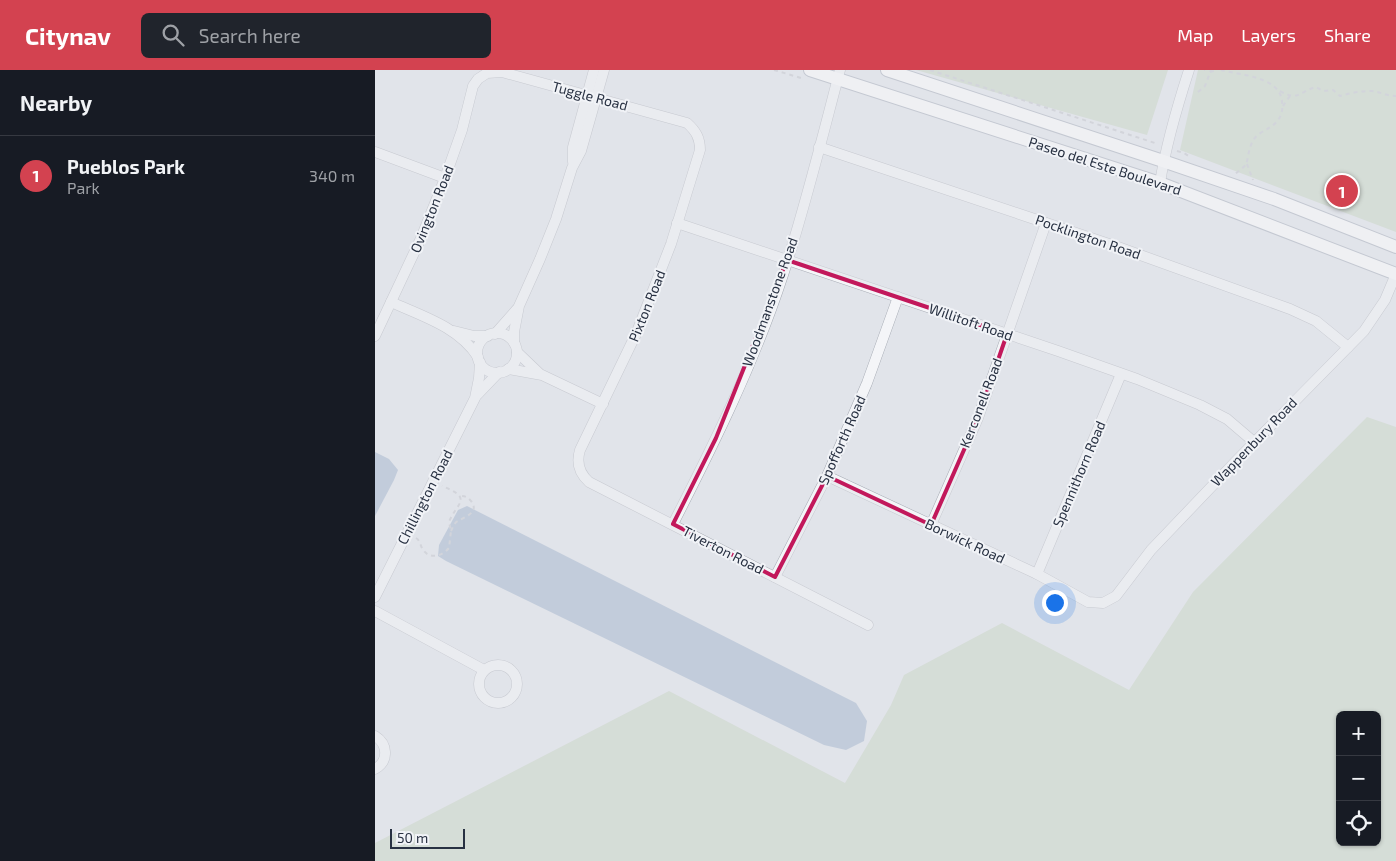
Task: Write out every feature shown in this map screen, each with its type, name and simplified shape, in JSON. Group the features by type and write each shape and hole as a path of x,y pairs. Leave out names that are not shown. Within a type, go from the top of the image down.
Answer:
{"main road":[{"name":"Paseo del Este Boulevard","path":"810,70 839,74 1159,183 1396,274"},
{"name":"Paseo del Este Boulevard","path":"887,70 1274,199 1396,247"}],"street":[{"path":"504,371 515,362 514,332 519,306 553,227 572,168 581,150 592,97 594,70"},
{"path":"592,97 604,70"},
{"path":"1159,183 1163,161 1189,70"},
{"name":"Tuggle Road","path":"479,78 489,72 502,72 687,123 698,135"},
{"name":"Woodmanstone Road","path":"673,524 720,429 759,340 787,260 839,74"},
{"name":"Ovington Road","path":"375,336 421,238 462,130 473,86 479,78"},
{"name":"Pixton Road","path":"580,471 578,464 580,450 636,334 671,244 700,150 698,135"},
{"name":"Pocklington Road","path":"819,147 1118,247 1290,309 1316,320 1348,347"},
{"path":"375,152 445,178"},
{"name":"Willitoft Road","path":"677,223 1121,374 1200,405 1227,420 1255,442"},
{"name":"Kerconell Road","path":"931,525 978,418 1046,223"},
{"name":"Wappenbury Road","path":"1103,603 1116,596 1151,550 1364,331 1385,300 1396,274"},
{"name":"Spofforth Road","path":"775,577 827,476 867,383 897,297"},
{"path":"391,302 450,330 474,336 506,336 542,375"},
{"path":"479,360 479,346 519,306"},
{"path":"450,330 467,344 488,370 542,375 603,404"},
{"name":"Chillington Road","path":"475,398 479,378 479,360"},
{"name":"Chillington Road","path":"375,597 475,398 489,381 504,371"},
{"name":"Spennithorn Road","path":"1037,574 1121,374"},
{"name":"Tiverton Road","path":"580,471 589,482 868,625"},
{"name":"Borwick Road","path":"827,476 1037,574 1088,602 1103,603"},
{"path":"375,611 484,670"},
{"path":"375,736 381,741 386,752 382,763 375,769"}],"path":[{"path":"930,70 1158,145"},
{"path":"1197,92 1205,86 1210,71 1217,70"},
{"path":"1221,70 1267,82 1290,96 1316,87 1323,91 1332,90 1340,96 1347,92 1372,91 1386,96 1396,96"},
{"path":"1253,180 1247,163 1248,152 1255,138 1280,117 1282,99 1279,91"},
{"path":"1282,108 1290,96"},
{"path":"1235,174 1244,168 1247,163"},
{"path":"415,538 419,540 425,552 437,556 443,554 449,548 451,531 449,522 460,504 459,496 442,485"},
{"path":"451,531 457,522 470,516 474,508 473,502 470,499 459,496"}],"highlighted area":[{"path":"787,260 1007,334 978,418 931,525 827,476 775,577 673,524 716,438"}],"green space":[{"path":"916,70 1168,70 1147,135"},
{"path":"1198,70 1396,70 1396,232 1180,150"},
{"path":"1367,417 1396,427 1396,861 375,861 375,843 669,691 845,783 891,705 904,675 1002,623 1129,690 1193,592"}],"water":[{"path":"375,452 389,459 398,470 375,516"},
{"path":"467,506 856,703 867,721 864,741 846,750 824,745 446,561 438,556 439,545 458,510"}],"place":[{"name":"Pueblos Park","path":"1342,191"}]}
